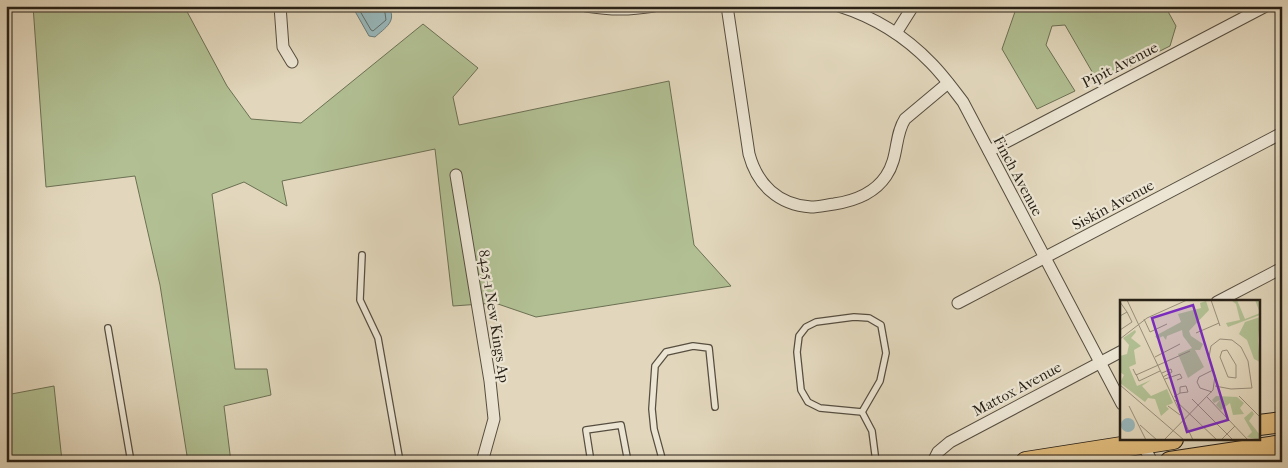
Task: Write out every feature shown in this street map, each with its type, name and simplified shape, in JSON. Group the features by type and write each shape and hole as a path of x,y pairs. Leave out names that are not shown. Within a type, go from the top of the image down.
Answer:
{"highway":[{"path":"1260,425 1282,422"},
{"path":"1026,462 1162,440"},
{"path":"1170,462 1282,445"}],"street":[{"path":"280,6 283,47 292,62"},
{"path":"586,6 607,10 630,10 654,6"},
{"path":"728,6 752,166 758,178 768,190 796,204 812,207 844,202 860,198 875,189 886,177 893,163 901,126 905,119 948,83"},
{"name":"Finch Avenue","path":"839,6 866,16 896,33 913,46 932,63 963,102 1120,400"},
{"path":"896,33 913,6"},
{"name":"Pipit Avenue","path":"989,150 1266,6"},
{"name":"Siskin Avenue","path":"958,304 1282,133"},
{"name":"8425-1 New Kings Ap","path":"456,175 494,411 494,419 482,462"},
{"path":"1221,300 1282,268"},
{"name":"Mattox Avenue","path":"933,462 938,452 950,442 1120,352"},
{"path":"1141,442 1152,462"}],"lane":[{"path":"362,255 360,300 378,338 400,462"},
{"path":"854,317 869,318 881,325 886,354 880,381 862,412 820,408 808,402 801,390 797,352 799,336 806,327 816,322 854,317"},
{"path":"108,328 131,462"},
{"path":"663,462 654,429 652,409 655,366 666,352 693,346 709,348 715,407"},
{"path":"862,412 872,431 876,462"},
{"path":"590,462 586,430 621,425 628,462"}],"green space":[{"path":"33,6 184,6 227,86 251,119 301,123 423,24 478,68 453,97 459,125 669,81 694,245 731,286 536,317 495,303 453,306 435,149 282,181 287,206 244,182 212,194 235,369 267,369 271,395 224,406 231,462 188,462 160,285 135,176 46,187"},
{"path":"1017,6 1165,6 1176,26 1170,46 1098,82 1065,25 1052,26 1046,45 1075,91 1037,109 1002,49"},
{"path":"54,386 62,461 6,462 6,395"}],"water":[{"path":"352,6 388,6 391,11 391,20 375,37 369,36"}]}
